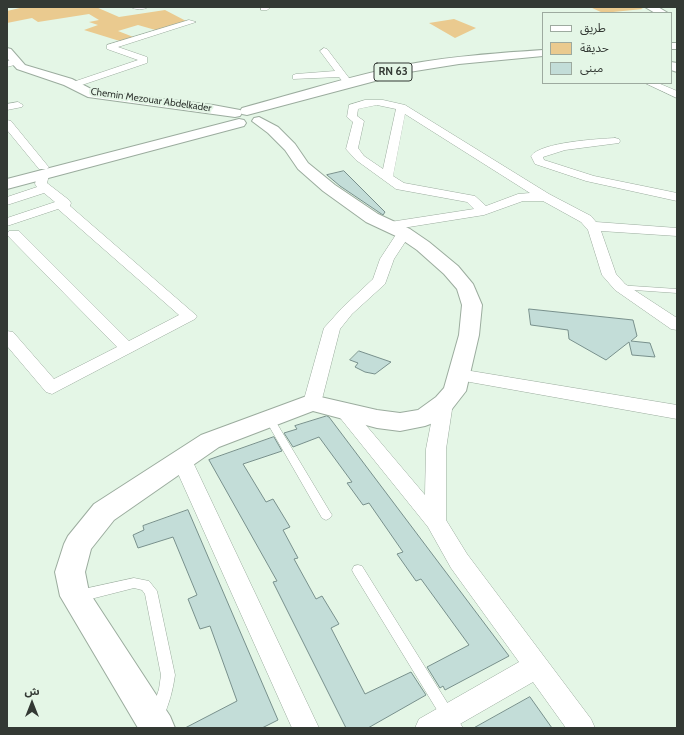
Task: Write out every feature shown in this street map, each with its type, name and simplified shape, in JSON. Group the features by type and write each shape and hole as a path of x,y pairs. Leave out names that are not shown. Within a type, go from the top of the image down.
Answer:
{"main road":[{"path":"650,7 661,12"},
{"name":"Chemin Mezouar Abdelkader","path":"7,51 11,63 73,85 92,94 170,103 245,117"},
{"name":"RN 63","path":"7,184 44,177 245,117 344,78 431,64 542,54"},
{"name":"RN 63","path":"245,117 269,113 294,104 408,74 455,67 542,58"},
{"path":"157,724 75,596 70,572 78,544 104,512 210,441 312,403 342,409 377,420 400,422 426,417 444,403 455,391 469,335 472,305 466,288 451,270 397,230 372,218 329,188 303,166 290,147 273,130 245,117"},
{"name":"RN 63","path":"7,176 44,177"}],"street":[{"path":"135,7 144,7"},
{"path":"73,85 144,61 144,59 110,47 192,22"},
{"path":"324,51 344,78"},
{"path":"296,77 319,74 344,78"},
{"path":"652,84 677,95"},
{"path":"484,211 471,198 400,186 360,158 352,149 352,140 359,121 352,117 353,107 368,103 382,103 401,107 545,197 579,215 592,226 609,275 620,287 677,326"},
{"path":"7,107 18,105"},
{"path":"387,177 401,107"},
{"path":"7,123 44,177 65,203 10,228 127,348"},
{"path":"615,141 561,147 551,149 537,156 539,162 573,175 677,198"},
{"path":"7,201 44,177"},
{"path":"312,403 332,328 380,281 397,230 484,211 522,197 545,197"},
{"path":"7,336 52,388 189,316 60,204"},
{"path":"592,226 677,232"},
{"path":"459,375 677,412"},
{"path":"435,522 436,449 444,403"},
{"path":"342,409 435,522 459,561 582,728"},
{"path":"182,460 306,728"},
{"path":"444,724 536,666"}],"lane":[{"path":"620,287 677,291"},
{"path":"270,419 326,514"},
{"path":"358,570 444,724"},
{"path":"75,596 134,583 145,585 151,591 168,675 157,724"}],"green space":[{"path":"24,7 96,7 119,17 165,10 188,22 159,31 138,25 118,31 136,38 123,42 84,30 98,25 89,22 99,20 89,14 38,22 32,18 7,23 7,11"},
{"path":"590,7 639,7 643,9 613,12 601,12"},
{"path":"454,19 476,28 455,38 429,23"}],"building":[{"path":"344,171 385,212 383,215 340,186 327,175"},
{"path":"529,309 633,320 637,336 631,341 650,343 655,357 632,355 629,342 606,360 569,339 568,330 531,325"},
{"path":"359,351 391,362 375,374 365,372 355,367 358,363 350,360"},
{"path":"327,416 509,656 445,690 443,686 440,688 427,667 469,645 421,579 416,581 397,554 403,552 369,503 363,505 347,483 352,482 319,437 293,447 284,433 297,429 295,426"},
{"path":"274,437 282,451 243,464 266,502 273,499 290,527 283,530 298,558 294,559 316,599 322,596 339,624 331,628 365,694 411,672 426,695 368,728 346,728 273,582 277,581 209,460"},
{"path":"188,510 278,720 262,728 185,728 237,701 210,626 200,629 188,599 197,595 173,537 138,548 133,535 144,530 143,526"},
{"path":"530,697 552,728 474,728"}]}
